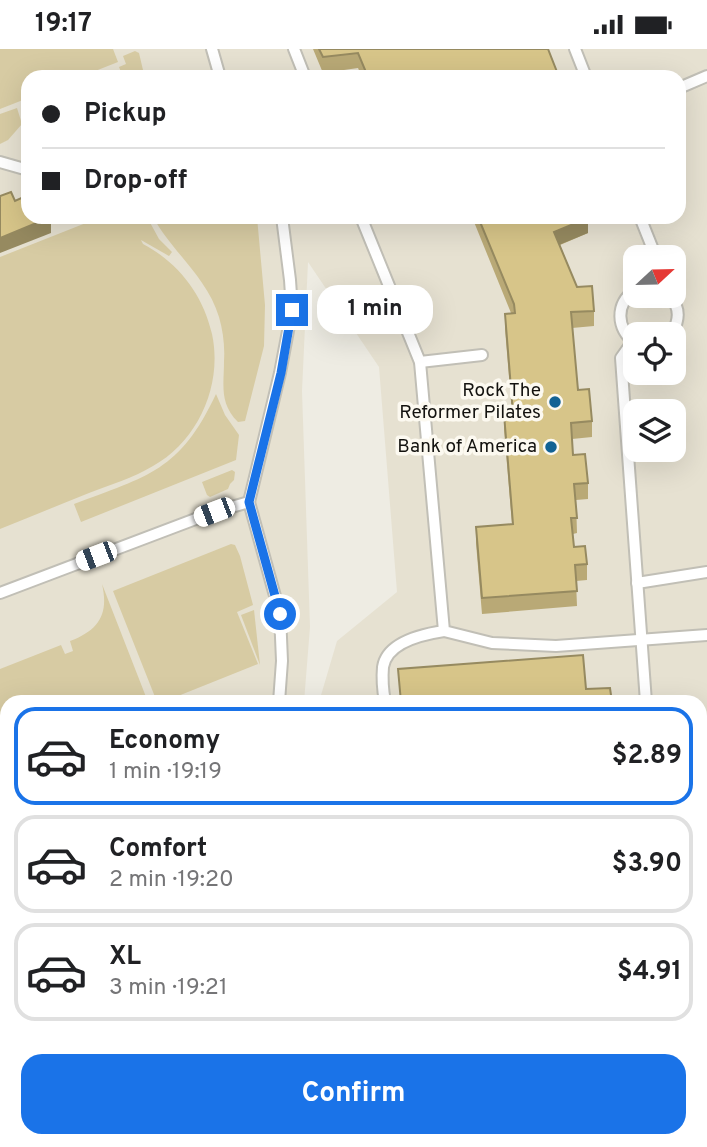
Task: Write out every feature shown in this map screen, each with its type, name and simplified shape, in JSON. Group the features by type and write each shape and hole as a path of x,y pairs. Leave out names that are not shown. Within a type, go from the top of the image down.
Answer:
{"lane":[{"path":"212,49 218,70"},
{"path":"294,49 302,70"},
{"path":"575,49 583,70"},
{"path":"686,85 707,76"},
{"path":"0,162 21,168"},
{"path":"280,695 282,661 280,614 249,502 281,373 292,310 283,224"},
{"path":"366,224 420,362 444,631"},
{"path":"643,224 651,245"},
{"path":"623,305 620,315 623,328"},
{"path":"420,362 482,355"},
{"path":"623,356 621,358 645,695"},
{"path":"0,593 214,512 249,502"},
{"path":"637,583 707,572"},
{"path":"384,695 383,664 403,643 419,634 444,631 492,643 556,646 707,635"}],"shaded area":[{"path":"0,49 707,49 707,695 321,695 337,641 397,592 379,367 308,262 302,391 310,627 305,695 0,695"},
{"path":"0,49 113,49 118,62 98,70 21,70 21,101 0,109"},
{"path":"135,51 139,53 143,70 120,70 119,67 126,64 123,56"},
{"path":"17,108 21,125 8,140 0,144 0,114"},
{"path":"83,224 151,224 159,239 172,252 169,256 141,240 168,261 196,293 212,334 214,373 204,410 183,442 169,455 129,478 0,529 0,257"},
{"path":"157,224 258,224 265,305 264,346 245,421 238,422 225,401 223,339 214,303 198,277"},
{"path":"216,394 225,415 239,435 236,460 81,522 74,504 142,477 175,455 203,420"},
{"path":"232,470 235,472 234,480 228,489 210,497 207,495 202,482"},
{"path":"231,544 235,545 253,605 237,612 258,664 180,695 154,695 113,591"},
{"path":"102,584 145,695 0,695 0,669 61,645 65,654 73,651 70,641 88,632 100,620 104,595"},
{"path":"254,610 260,665 241,615"}],"building":[{"path":"319,49 548,49 556,70 365,70 358,53 323,57"},
{"path":"11,192 15,201 21,198 21,224 34,224 0,238 0,196"},
{"path":"481,224 573,224 554,232 577,287 592,286 594,311 571,312 578,390 589,389 592,421 571,423 573,455 585,454 588,483 574,484 577,518 571,518 574,547 585,546 587,564 575,565 577,591 482,598 476,527 513,524 504,414 513,413 505,314 515,313 514,304"},
{"path":"583,655 586,689 610,688 611,695 400,695 398,669"}],"place":[{"name":"Rock The Reformer Pilates","path":"555,402"},
{"name":"Bank of America","path":"551,447"}],"route":[{"path":"280,614 249,502 281,373 292,310"}]}
